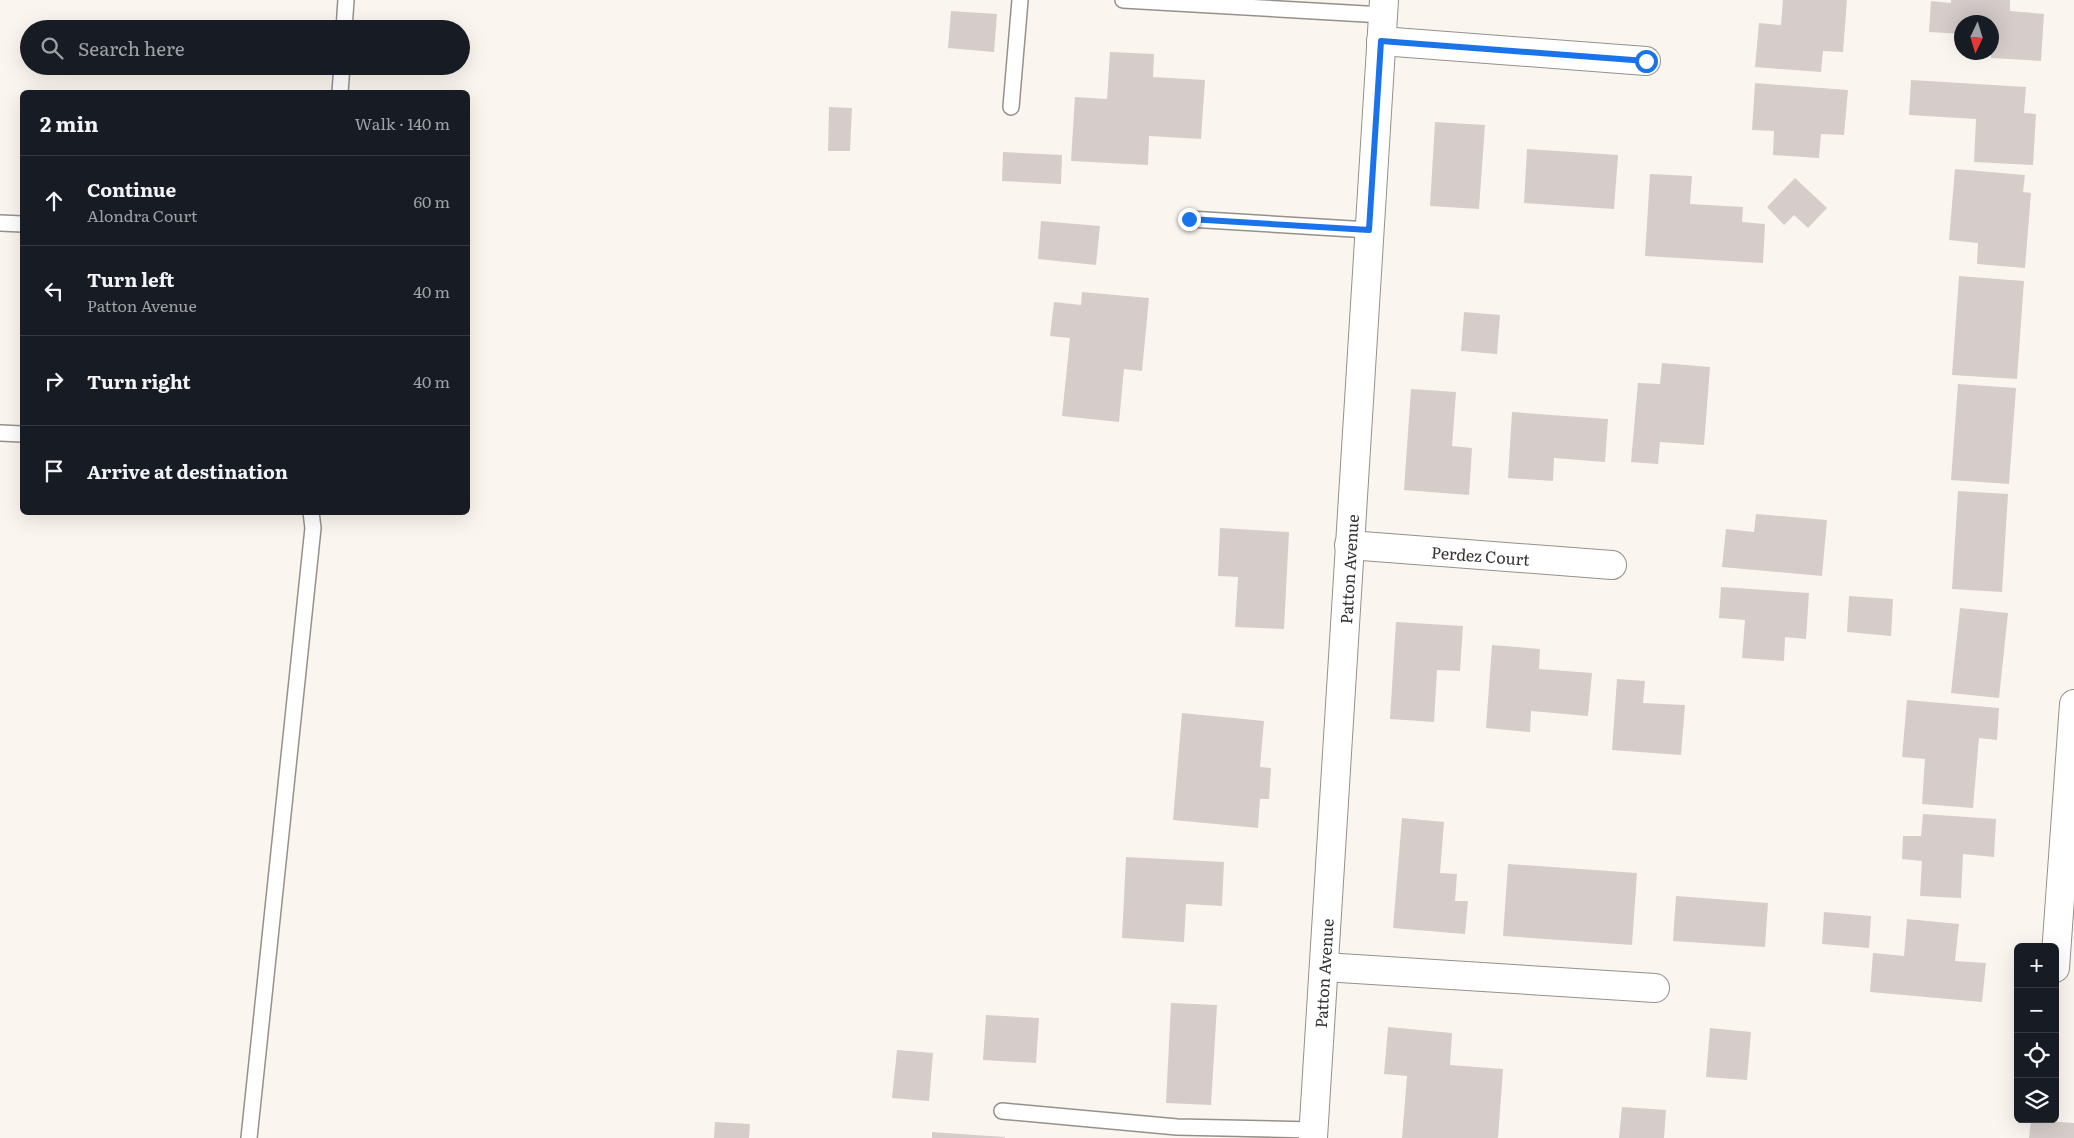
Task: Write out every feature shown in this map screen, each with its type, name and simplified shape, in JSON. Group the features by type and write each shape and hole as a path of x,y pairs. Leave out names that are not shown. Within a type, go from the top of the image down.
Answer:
{"street":[{"path":"1382,19 1646,61"},
{"name":"Patton Avenue","path":"1313,1134 1382,19"},
{"name":"Perdez Court","path":"1349,545 1612,565"},
{"path":"2057,943 2074,704"},
{"path":"1324,967 1655,988"}],"lane":[{"path":"344,20 345,0"},
{"path":"1011,107 1020,0"},
{"path":"1123,0 1382,19"},
{"path":"340,90 341,75"},
{"path":"1189,219 1369,230"},
{"path":"0,223 20,224"},
{"path":"0,433 20,434"},
{"path":"249,1138 313,528 311,515"},
{"path":"1002,1111 1177,1127 1313,1134"}],"building":[{"path":"1783,0 1847,0 1843,52 1823,51 1821,72 1755,67 1759,23 1781,25"},
{"path":"1951,0 2010,0 2010,11 2044,14 2041,61 1999,58 1999,15 1954,15 1954,34 1929,32 1931,1 1951,3"},
{"path":"951,11 997,14 994,52 948,48"},
{"path":"1110,52 1154,54 1153,77 1205,80 1201,139 1149,136 1148,165 1071,161 1075,97 1107,99"},
{"path":"1911,80 2026,87 2024,113 2036,114 2033,165 1974,162 1976,119 1909,115"},
{"path":"1755,83 1848,90 1844,135 1821,134 1819,158 1773,155 1774,131 1752,130"},
{"path":"829,107 852,108 850,151 828,151"},
{"path":"1435,122 1485,125 1479,209 1430,206"},
{"path":"1527,149 1618,155 1614,209 1524,203"},
{"path":"1003,152 1062,155 1061,184 1002,181"},
{"path":"1955,169 2025,175 2023,192 2031,193 2025,268 1977,264 1978,243 1949,240"},
{"path":"1650,174 1692,176 1690,204 1743,207 1742,222 1765,224 1763,263 1645,256"},
{"path":"1795,178 1827,208 1808,228 1794,215 1784,225 1767,207"},
{"path":"1041,221 1100,226 1096,265 1038,259"},
{"path":"1959,276 2024,281 2017,379 1952,375"},
{"path":"1082,292 1149,298 1142,371 1124,369 1119,422 1062,416 1070,338 1050,336 1054,302 1081,305"},
{"path":"1464,312 1500,315 1497,354 1461,351"},
{"path":"1662,363 1710,367 1704,445 1660,442 1658,464 1631,462 1638,383 1660,384"},
{"path":"1958,384 2016,388 2009,484 1951,480"},
{"path":"1411,389 1456,392 1452,446 1472,448 1469,495 1404,490"},
{"path":"1512,412 1608,419 1605,462 1554,458 1553,481 1508,478"},
{"path":"1958,491 2008,494 2002,592 1952,589"},
{"path":"1756,514 1827,520 1822,576 1722,567 1726,529 1754,532"},
{"path":"1220,528 1289,532 1284,629 1235,627 1238,577 1218,576"},
{"path":"1721,587 1809,593 1806,639 1785,637 1784,661 1742,658 1745,620 1719,618"},
{"path":"1849,596 1893,599 1891,636 1847,632"},
{"path":"1960,608 2008,613 1999,698 1951,693"},
{"path":"1396,622 1463,626 1460,671 1437,670 1434,722 1390,719"},
{"path":"1492,645 1540,649 1539,669 1592,673 1588,716 1531,711 1530,732 1486,728"},
{"path":"1617,679 1645,681 1643,703 1685,705 1681,755 1612,750"},
{"path":"1907,700 1999,708 1997,740 1979,738 1973,808 1922,804 1925,759 1902,757"},
{"path":"1182,713 1264,721 1260,767 1271,768 1269,799 1260,799 1258,828 1173,820"},
{"path":"1923,814 1996,819 1994,857 1963,854 1961,898 1920,896 1922,861 1902,859 1903,836 1921,836"},
{"path":"1402,818 1444,822 1440,873 1457,874 1455,901 1468,901 1465,934 1393,928"},
{"path":"1126,857 1224,862 1222,906 1186,904 1184,942 1122,938"},
{"path":"1508,864 1637,873 1632,945 1503,936"},
{"path":"1676,896 1768,903 1765,947 1673,941"},
{"path":"1824,912 1871,916 1869,948 1822,944"},
{"path":"1907,919 1959,924 1955,961 1986,963 1982,1002 1870,992 1873,953 1904,956"},
{"path":"1171,1003 1217,1005 1211,1105 1166,1103"},
{"path":"986,1015 1039,1018 1036,1063 983,1060"},
{"path":"1388,1027 1452,1033 1450,1065 1503,1069 1498,1138 1402,1138 1407,1076 1384,1074"},
{"path":"1710,1028 1751,1032 1747,1080 1706,1077"},
{"path":"897,1050 933,1053 929,1101 892,1098"},
{"path":"1622,1107 1666,1110 1664,1138 1619,1138"},
{"path":"715,1122 750,1124 749,1138 714,1138"},
{"path":"2031,1123 2074,1123 2074,1138 2029,1138"},
{"path":"932,1132 1005,1137 1005,1138 932,1138"}],"route":[{"path":"1189,219 1369,230 1381,41 1646,61"}]}
